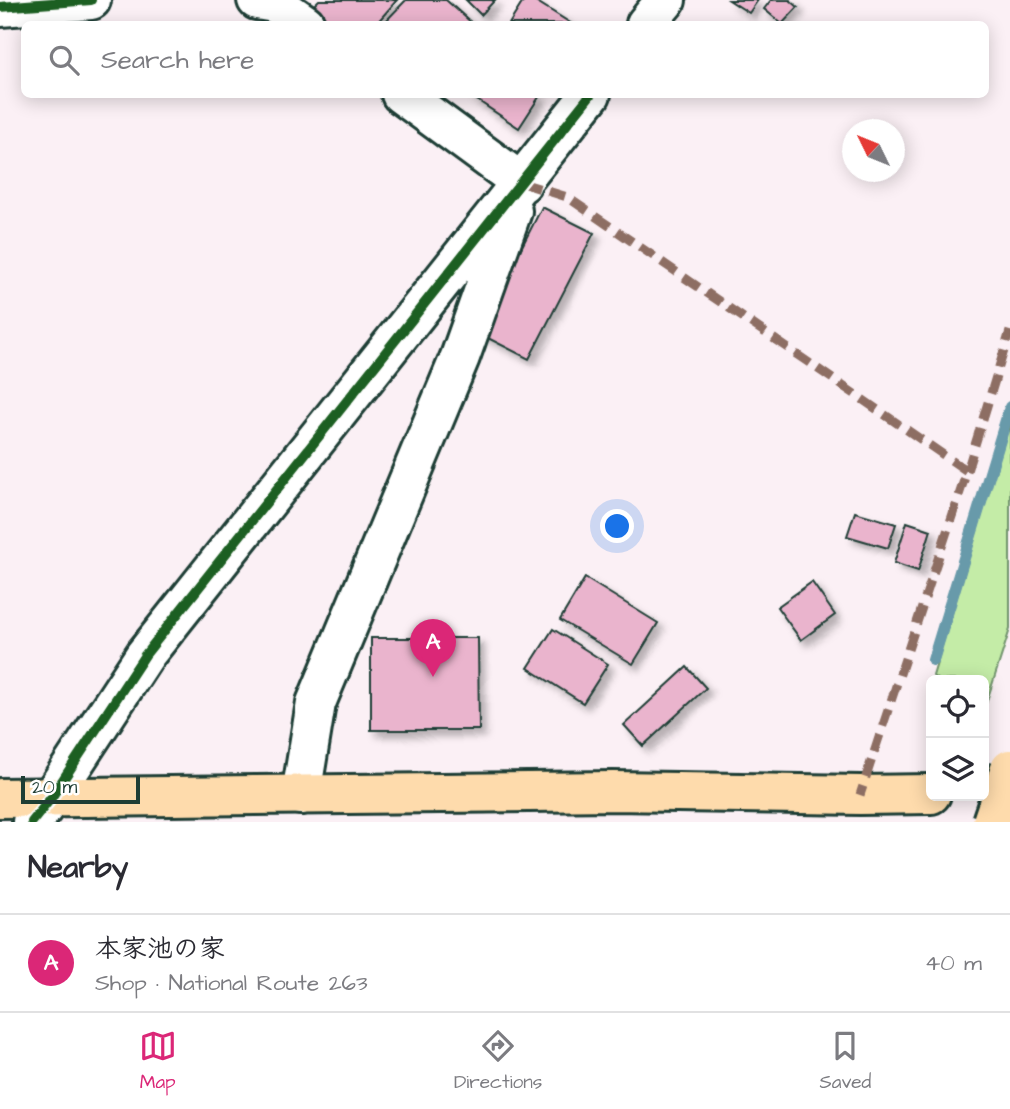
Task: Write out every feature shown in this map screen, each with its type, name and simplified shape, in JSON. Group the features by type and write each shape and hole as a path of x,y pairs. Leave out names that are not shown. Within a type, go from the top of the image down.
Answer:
{"highway":[{"path":"992,822 1010,769"},
{"path":"0,799 41,810 301,795 613,792 926,794"},
{"path":"989,793 1010,793"}],"street":[{"path":"0,7 91,0"},
{"path":"648,21 666,0"},
{"path":"406,98 522,183"},
{"path":"41,810 145,655 588,98"},
{"path":"301,795 316,703 460,357 522,183"}],"green space":[{"path":"1010,422 1010,629 989,694 989,675 933,675"}],"building":[{"path":"319,0 397,0 379,21 326,21 311,8"},
{"path":"406,0 446,0 470,21 386,21"},
{"path":"466,0 495,0 481,15"},
{"path":"524,0 534,0 567,21 511,21"},
{"path":"729,0 758,0 749,13"},
{"path":"771,0 790,0 798,7 785,21 778,21 764,9"},
{"path":"474,98 538,98 519,128"},
{"path":"542,207 594,233 529,359 478,333"},
{"path":"855,512 896,524 888,548 847,536"},
{"path":"907,522 931,530 918,571 894,563"},
{"path":"585,578 658,623 633,664 560,620"},
{"path":"812,582 835,615 801,640 777,607"},
{"path":"553,629 608,664 583,703 528,668"},
{"path":"371,638 478,638 479,730 371,730"},
{"path":"687,667 706,688 643,746 624,725"}],"waterway":[{"path":"933,660 1010,407"}],"marked path":[{"path":"522,183 567,197 967,471 860,795"},
{"path":"967,471 1010,331"}],"cycle path":[{"path":"0,7 91,0"},
{"path":"32,822 51,798 145,655 588,98"}],"place":[{"name":"本家池の家","path":"433,677"}]}
